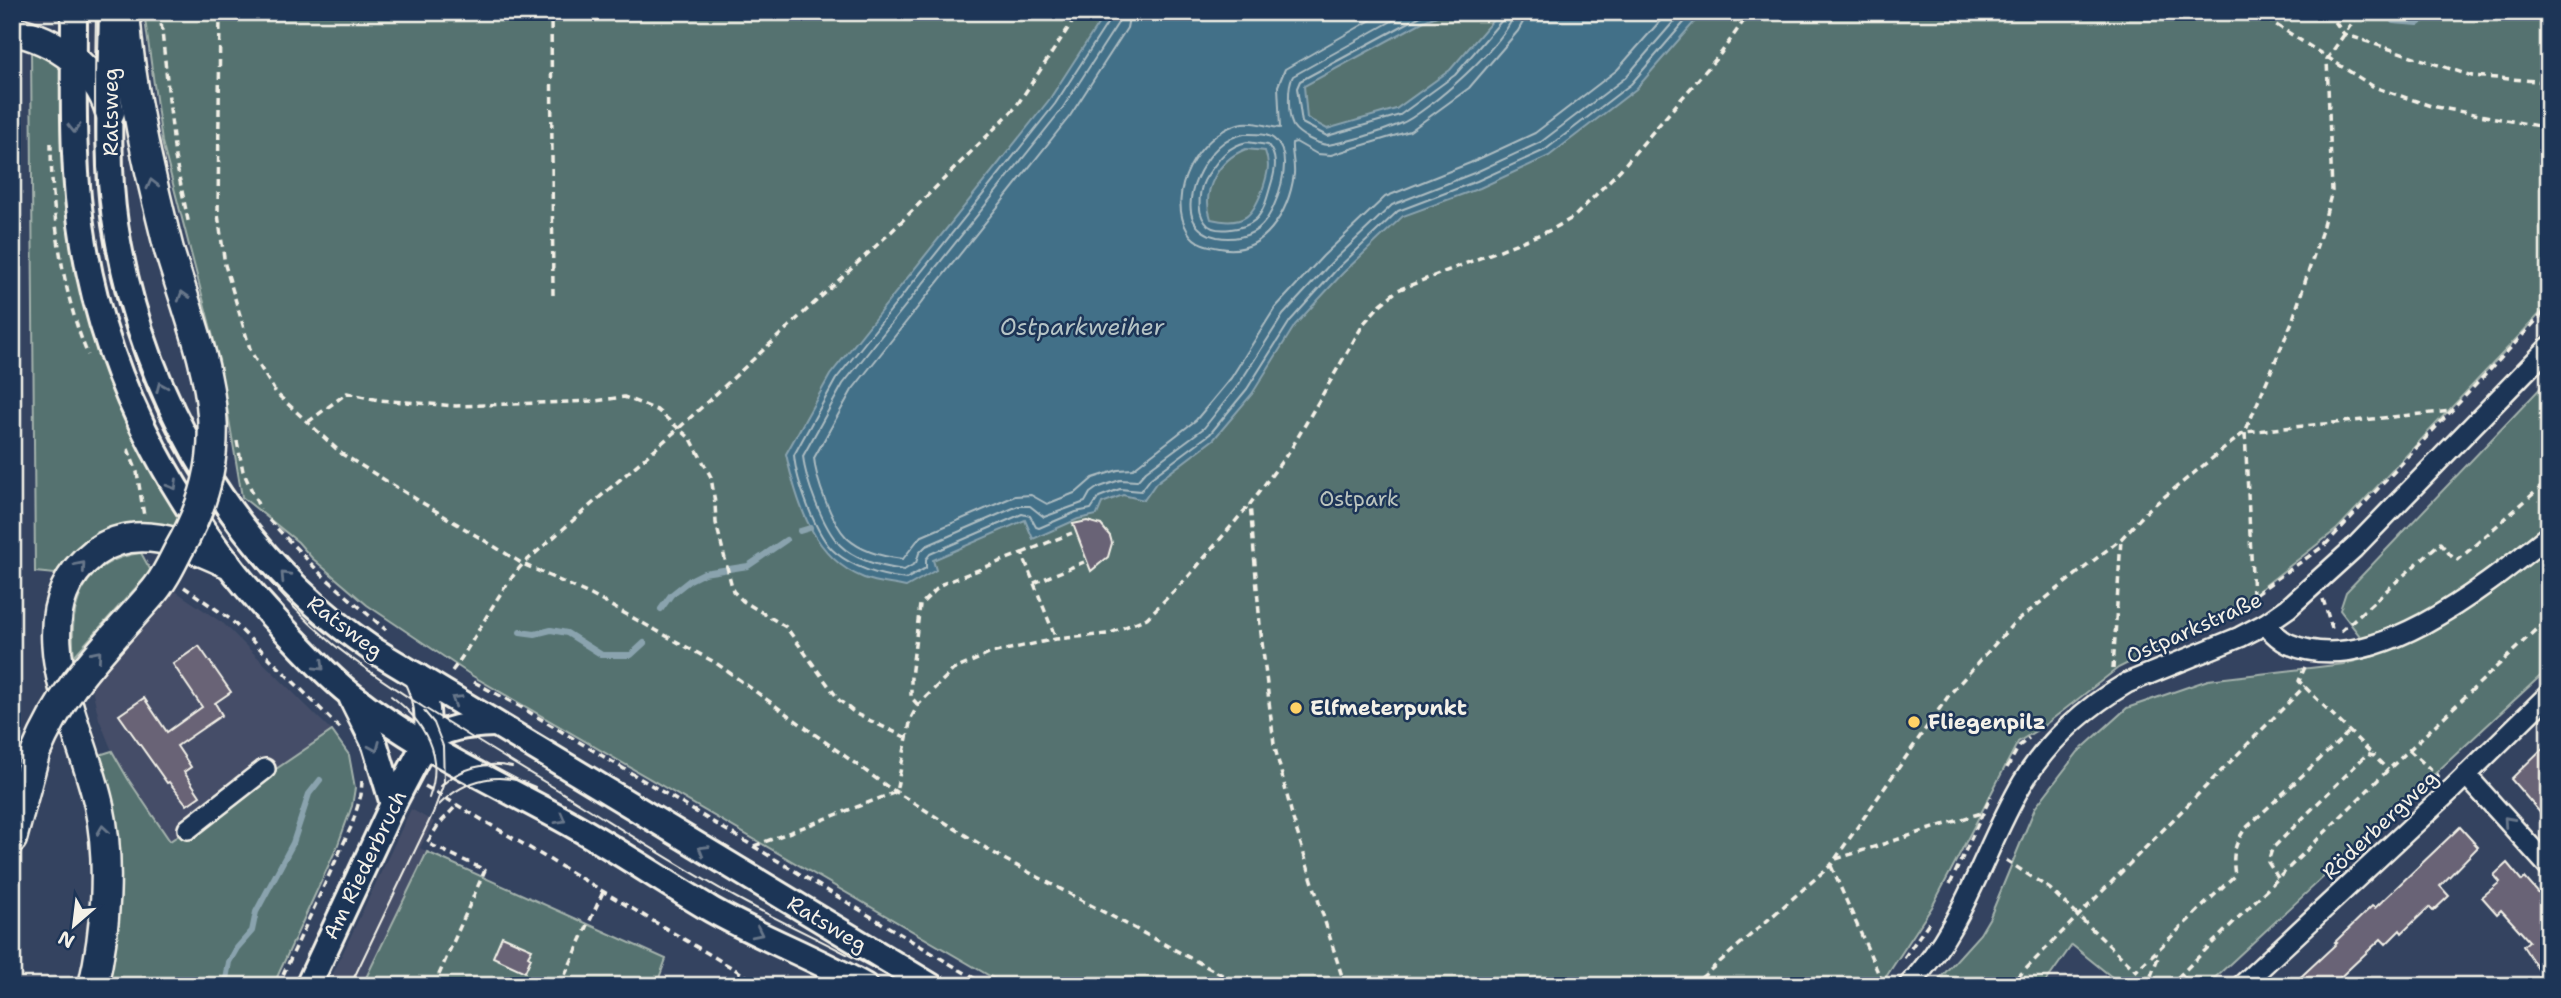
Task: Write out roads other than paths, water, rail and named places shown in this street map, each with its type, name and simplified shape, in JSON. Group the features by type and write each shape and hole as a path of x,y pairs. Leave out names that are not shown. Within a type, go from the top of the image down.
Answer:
{"highway":[{"path":"12,839 35,754 46,727 69,689 161,581 190,531 204,496 213,446 212,400 207,371 169,250 135,110 128,63 125,12"},
{"path":"12,31 52,44 74,60 101,89 110,112"},
{"path":"93,986 103,927 104,841 99,806 59,668 57,615 63,595 85,560 100,548 130,539 146,536 178,542 225,562"}],"main road":[{"name":"Ratsweg","path":"74,12 78,205 84,246 103,326 148,440 184,502 225,562 270,613 348,692 424,745 466,770 566,821 720,914 865,986"},
{"name":"Ratsweg","path":"112,12 111,183 115,223 129,293 162,391 202,466 238,520 302,594 348,633 931,986"},
{"path":"417,676 428,710 424,745"},
{"path":"348,692 374,745 393,804"},
{"path":"424,745 445,731 478,724 495,724"},
{"name":"Am Riederbruch","path":"309,986 393,804 424,745"}],"street":[{"name":"Ostparkstraße","path":"1908,986 1935,954 1957,919 2031,772 2052,744 2086,711 2127,684 2265,624 2315,586 2549,347"},
{"path":"2265,624 2289,644 2312,651 2338,652 2387,640 2418,627 2463,601 2549,535"},
{"name":"Röderbergweg","path":"2241,986 2549,695"},
{"path":"188,829 265,769"},
{"path":"2466,775 2549,867"}],"water":[{"name":"Ostparkweiher","path":"1106,12 1447,12 1424,21 1304,86 1307,118 1327,129 1396,109 1450,70 1500,12 1703,12 1636,89 1549,156 1480,188 1403,216 1342,274 1295,325 1252,394 1214,439 1156,483 1144,500 1123,495 1102,503 1097,515 1078,519 1033,539 1025,520 933,560 936,570 906,587 864,578 846,569 820,543 802,509 786,454 830,375 1049,100","holes":["1246,149 1265,151 1267,176 1252,211 1240,220 1211,219 1208,198 1210,187 1220,169 1236,154"]}],"waterway":[{"path":"2388,12 2393,21 2418,23 2433,12"},
{"path":"800,531 810,528"},
{"path":"661,609 671,595 690,580 704,573 748,566 786,540"},
{"path":"520,632 535,634 551,630 567,633 602,655 631,655 644,643"},
{"path":"225,986 229,962 252,931 256,912 293,843 309,794 320,780"}],"tram line":[{"path":"96,12 95,125 98,182 105,239 117,296 157,407 184,461 216,512 252,560 291,604 333,644 423,707 698,876 905,986"},
{"path":"391,696 422,728 433,754 433,783 429,798"},
{"path":"350,986 433,813 444,783 443,746 434,723 424,711"},
{"path":"441,786 474,767 512,767"},
{"path":"439,805 461,788 484,780 509,779 535,787"}],"place":[{"name":"Elfmeterpunkt","path":"1296,708"},
{"name":"Fliegenpilz","path":"1914,722"}],"park label":[{"name":"Ostpark","path":"1359,499"}]}
